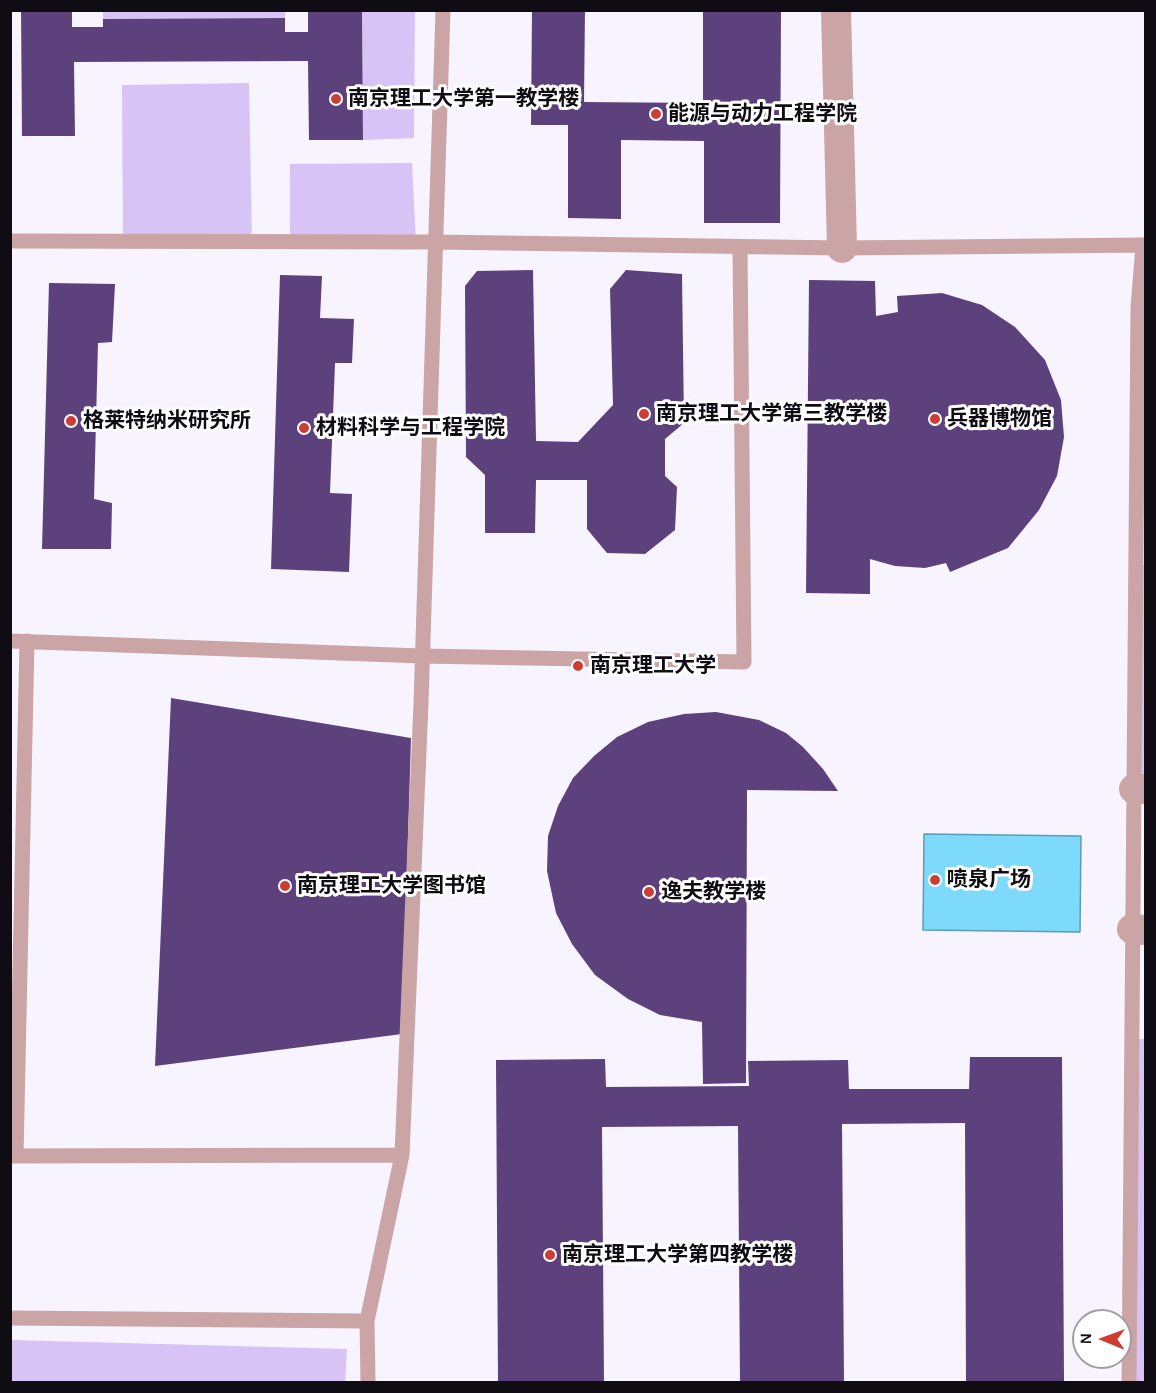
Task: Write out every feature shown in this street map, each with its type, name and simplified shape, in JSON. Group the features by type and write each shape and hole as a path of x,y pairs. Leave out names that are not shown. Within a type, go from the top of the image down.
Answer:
{"street":[{"path":"836,10 842,248"}],"lane":[{"path":"368,1383 367,1321 402,1155 437,242 443,10"},
{"path":"10,241 437,242 842,248 1144,246 1139,929 1129,1383"},
{"path":"10,641 422,656 744,662 740,247"},
{"path":"27,641 13,1156 402,1155"},
{"path":"10,1318 367,1321"}],"shaded area":[{"path":"103,11 285,11 285,18 103,19"},
{"path":"362,11 415,11 414,138 363,140"},
{"path":"249,83 252,242 123,241 122,85"},
{"path":"412,163 416,242 290,242 290,164"},
{"path":"1136,565 1145,565 1146,789 1134,789"},
{"path":"1132,1039 1146,1039 1146,1382 1129,1382 1129,1369 1132,1369 1132,1309 1130,1309"},
{"path":"11,1340 347,1349 345,1382 11,1382"}],"water":[{"path":"924,834 1081,836 1080,932 923,930"}],"building":[{"name":"南京理工大学第一教学楼","path":"21,10 72,10 72,27 103,27 103,19 285,18 285,32 308,32 308,10 362,10 363,140 309,140 308,61 74,62 75,136 22,136"},
{"name":"能源与动力工程学院","path":"532,10 585,10 584,102 703,103 703,10 781,10 780,223 704,223 704,141 621,140 621,219 568,218 568,125 531,125"},
{"name":"南京理工大学第三教学楼","path":"533,270 536,441 578,442 613,405 610,289 626,270 682,274 684,423 665,439 665,476 677,487 675,530 645,554 607,553 587,529 587,480 536,480 535,533 485,533 485,475 466,457 465,286 477,271"},
{"name":"材料科学与工程学院","path":"280,275 322,276 320,318 354,319 352,363 335,363 330,493 352,494 349,572 271,569"},
{"name":"兵器博物馆","path":"809,280 875,281 876,316 898,312 897,296 942,293 982,305 1015,327 1045,360 1061,400 1064,437 1057,476 1039,510 1008,548 950,572 946,563 925,568 895,566 870,559 870,594 806,593"},
{"name":"格莱特纳米研究所","path":"49,283 115,284 112,342 98,343 94,499 112,503 111,549 42,549"},
{"name":"南京理工大学图书馆","path":"171,698 411,738 402,1034 155,1066"},
{"name":"逸夫教学楼","path":"716,712 759,720 786,733 803,747 823,769 838,791 747,790 746,1083 703,1084 702,1022 660,1015 628,999 595,975 572,944 556,913 547,871 548,836 558,806 573,778 617,737 648,722 684,714"},
{"name":"南京理工大学第四教学楼","path":"970,1057 1062,1057 1064,1382 966,1382 965,1123 842,1124 844,1382 740,1382 738,1126 602,1127 604,1382 498,1382 496,1060 605,1059 606,1087 749,1086 748,1061 848,1060 849,1089 969,1089"}],"place":[{"name":"南京理工大学第一教学楼","path":"336,99"},
{"name":"能源与动力工程学院","path":"656,114"},
{"name":"南京理工大学第三教学楼","path":"644,414"},
{"name":"兵器博物馆","path":"935,419"},
{"name":"格莱特纳米研究所","path":"71,421"},
{"name":"材料科学与工程学院","path":"304,428"},
{"name":"南京理工大学","path":"578,666"},
{"name":"喷泉广场","path":"935,880"},
{"name":"南京理工大学图书馆","path":"285,886"},
{"name":"逸夫教学楼","path":"649,892"},
{"name":"南京理工大学第四教学楼","path":"550,1255"}]}
